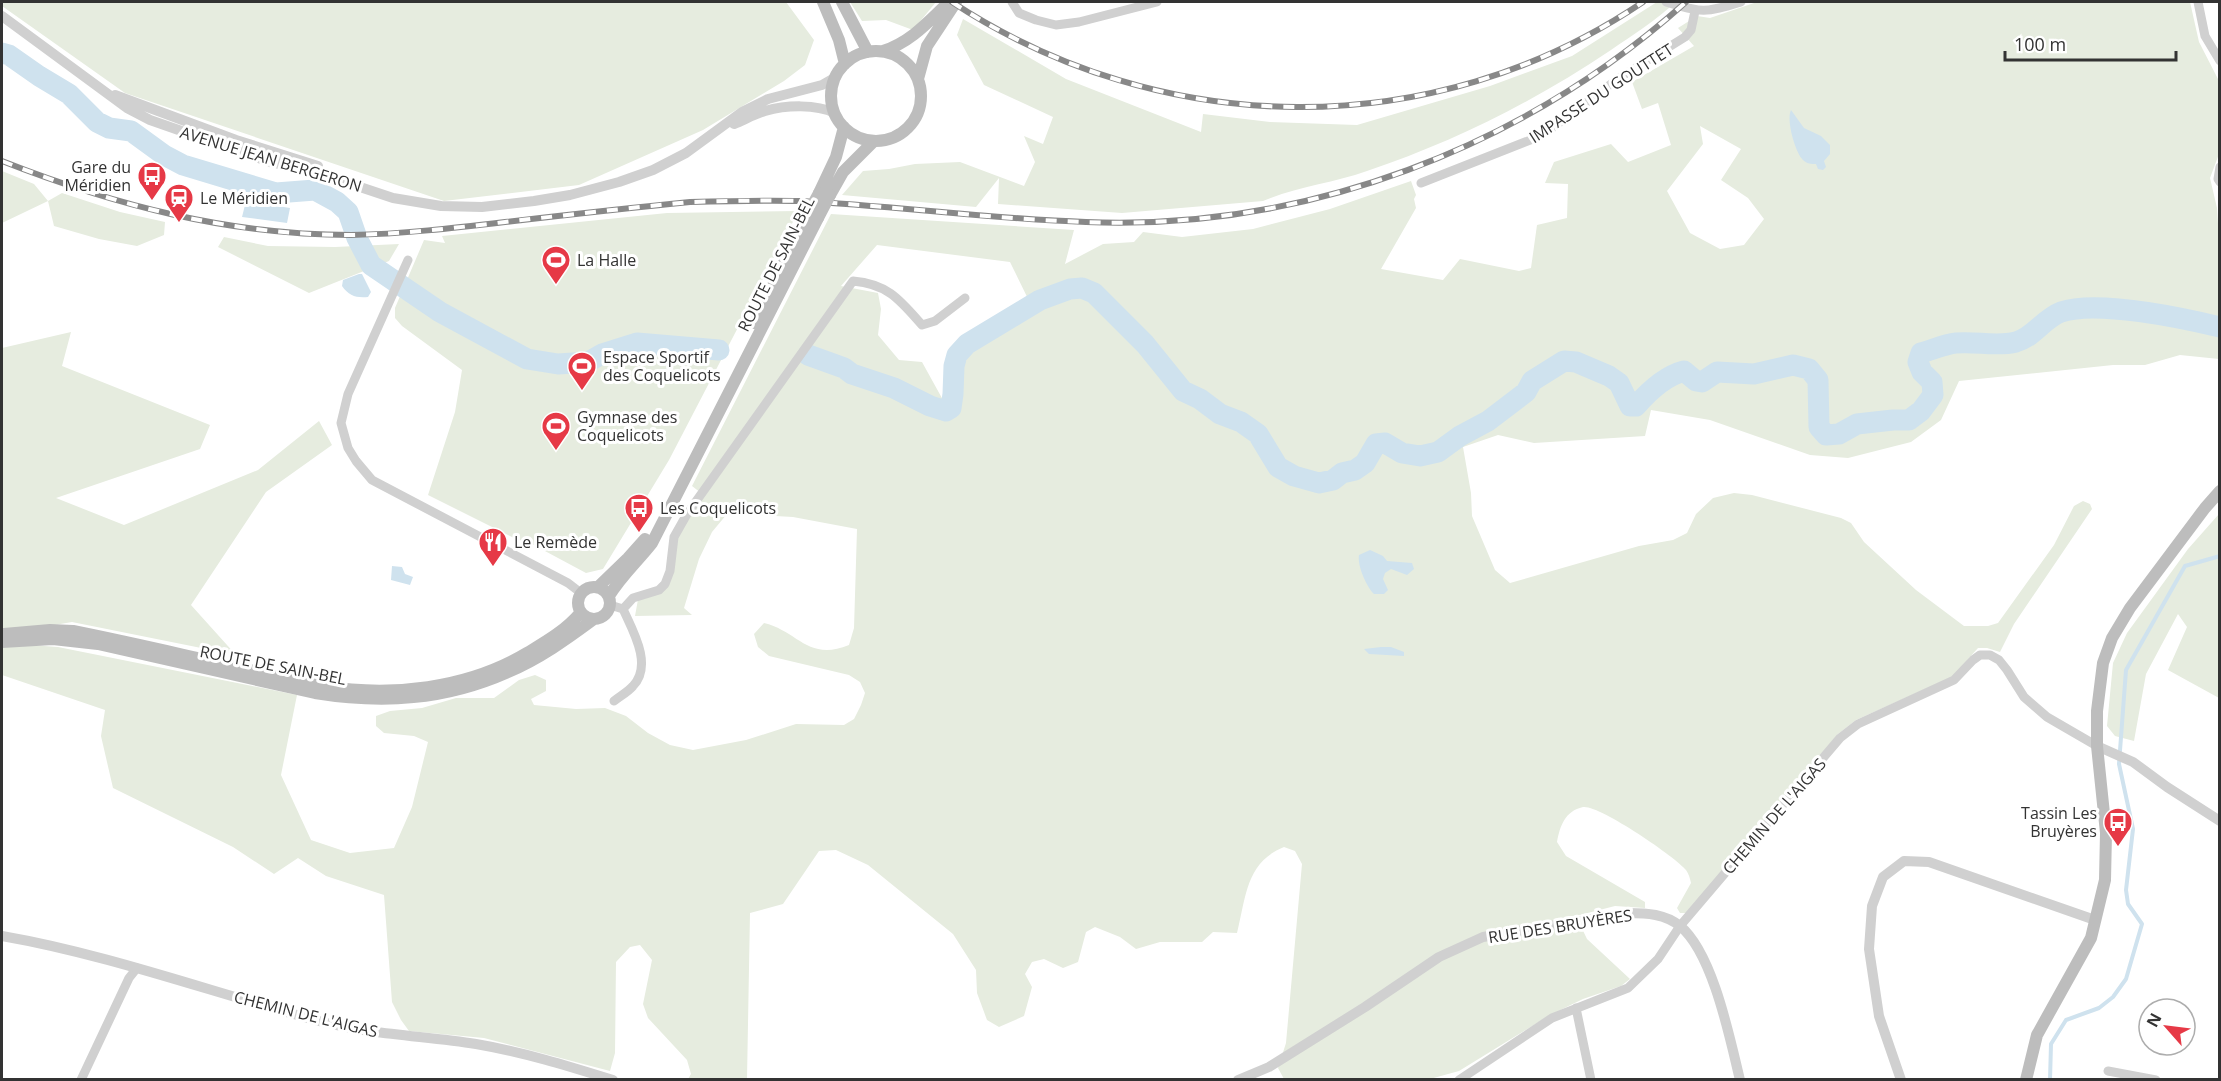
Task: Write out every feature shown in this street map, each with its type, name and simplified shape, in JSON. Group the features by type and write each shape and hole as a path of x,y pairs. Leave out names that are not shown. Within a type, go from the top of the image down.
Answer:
{"main road":[{"path":"823,2 839,40 845,64"},
{"path":"842,2 868,52"},
{"path":"883,51 904,61 918,79 921,88 920,106 913,122 900,134 874,141 858,136 844,127 835,113 832,96 836,77 845,64 856,56 897,47 915,36 950,2"},
{"path":"918,79 927,46 956,2"},
{"name":"ROUTE DE SAIN-BEL","path":"825,194 844,127"},
{"name":"ROUTE DE SAIN-BEL","path":"598,587 646,537 754,325 825,194 874,141"},
{"name":"ROUTE DE SAIN-BEL","path":"610,601 621,578 652,543 812,217"},
{"path":"2026,1080 2037,1035 2091,938 2104,880 2106,833 2097,746 2099,688 2103,663 2112,638 2130,608 2220,491"},
{"path":"598,587 604,590 610,601 606,615 594,619 589,618 580,612 578,600 581,593 589,588 598,587"},
{"name":"ROUTE DE SAIN-BEL","path":"2,634 50,630 73,631 322,686 383,692 422,688 485,673 516,660 552,639 570,625 580,612"},
{"name":"ROUTE DE SAIN-BEL","path":"2,642 53,639 98,644 315,693 345,698 410,698 460,690 508,672 540,655 594,619"}],"street":[{"path":"1012,2 1020,13 1056,25 1079,22 1157,2"},
{"path":"1666,2 1695,10 1710,11 1741,2"},
{"path":"2198,2 2205,36 2220,61"},
{"name":"IMPASSE DU GOUTTET","path":"1421,183 1543,135 1619,78 1685,37 1691,30 1695,10"},
{"name":"AVENUE JEAN BERGERON","path":"2,16 106,92 236,140 399,194 409,200 441,206 482,207 570,195 619,182 653,170 686,153 742,112 768,99 822,85 836,77"},
{"name":"AVENUE JEAN BERGERON","path":"720,130 765,111 791,107 818,107 835,113"},
{"path":"2220,167 2218,179 2220,182"},
{"path":"408,261 348,394 341,423 348,448 372,480 568,583 581,593"},
{"path":"623,609 633,598 659,590 665,584 670,571 674,537 687,514 853,281 881,287 900,300 922,325 935,321 965,297"},
{"path":"610,601 623,609 641,655 640,673 634,686 614,701"},
{"name":"CHEMIN DE L'AIGAS","path":"1459,1080 1552,1018 1628,988 1658,958 1680,926 1840,738 1858,724 1954,680 1980,655 1990,655 1999,660 2024,697 2047,717 2097,746"},
{"path":"2097,746 2126,758 2220,821"},
{"path":"1901,1080 1879,1016 1869,949 1872,906 1883,877 1904,861 1929,862 2095,920"},
{"name":"RUE DES BRUYÈRES","path":"1238,1080 1269,1067 1365,1008 1439,957 1483,937 1628,913 1650,913 1664,917 1680,926 1697,946 1708,970 1740,1080"},
{"name":"CHEMIN DE L'AIGAS","path":"2,936 137,968 324,1022 384,1034 476,1044 558,1063 607,1079"},
{"path":"81,1080 129,978 137,968"},
{"path":"1576,1008 1591,1080"},
{"path":"2108,1071 2156,1080"}],"shaded area":[{"path":"2,2 786,2 814,40 805,65 784,81 703,130 579,185 444,201 125,93 2,6"},
{"path":"850,2 936,2 913,30 886,20 862,21"},
{"path":"1657,2 1676,2 1582,69 1493,119 1399,160 1263,201 1122,213 998,204 999,178 976,207 842,195 863,171 915,164 960,162 1024,186 1035,162 1024,136 1043,144 1053,117 984,85 957,35 963,19 1066,79 1201,132 1203,114 1270,122 1357,125 1490,86 1572,56"},
{"path":"1757,2 2190,2 2199,42 2219,81 2219,154 2210,178 2217,208 2219,240 2219,359 2180,355 2145,365 2113,365 1959,381 1941,420 1911,442 1848,458 1810,455 1710,420 1651,410 1645,436 1534,443 1498,435 1463,447 1471,493 1472,516 1495,570 1510,583 1639,546 1673,540 1687,533 1696,514 1713,498 1734,493 1752,495 1841,518 1851,523 1864,542 1916,590 1964,626 1988,626 1998,623 2054,545 2074,506 2083,501 2090,504 2092,509 2014,624 2000,652 1978,648 1952,677 1856,720 1838,734 1687,913 1680,913 1677,908 1691,883 1687,872 1679,863 1636,832 1604,814 1583,807 1572,812 1562,825 1557,842 1566,856 1645,902 1645,908 1615,906 1576,916 1587,939 1630,979 1621,986 1583,999 1550,1015 1459,1071 1430,1079 1284,1079 1278,1068 1286,1043 1302,864 1295,851 1284,847 1271,854 1255,871 1246,894 1237,933 1213,932 1202,942 1160,942 1136,949 1120,937 1095,927 1086,932 1078,962 1063,968 1044,959 1032,962 1025,974 1032,987 1024,1016 999,1027 987,1020 977,993 976,970 953,934 868,865 836,850 819,851 783,904 750,913 747,1079 688,1079 691,1074 687,1060 648,1018 643,1004 652,960 640,945 630,947 616,962 615,1053 610,1071 484,1038 409,1031 392,1002 384,895 326,876 298,858 274,874 233,847 113,788 101,736 105,710 2,675 2,643 58,647 297,695 281,775 311,840 350,853 394,848 412,807 428,742 414,736 384,733 376,726 376,716 390,711 422,708 456,698 494,698 519,680 535,675 546,680 546,691 531,699 534,705 576,709 605,708 626,716 648,733 670,745 693,750 746,740 796,724 844,725 854,719 861,705 865,693 860,682 849,675 769,656 758,647 754,634 764,623 786,632 813,648 835,649 849,645 854,628 857,529 793,517 739,514 732,508 712,532 699,559 684,608 692,615 635,616 639,594 665,583 674,537 701,493 692,486 831,214 1074,230 1065,264 1103,244 1134,242 1143,232 1182,237 1253,229 1330,209 1411,181 1416,195 1414,199 1416,208 1381,269 1443,280 1460,259 1519,271 1531,268 1537,225 1567,218 1568,184 1545,183 1554,162 1611,144 1628,162 1671,145 1658,103 1642,109 1632,82 1694,46 1678,28 1697,16 1710,18","holes":["1700,126 1741,149 1721,180 1748,198 1764,219 1744,245 1720,249 1690,233 1667,191 1703,144","877,245 1010,262 1033,309 967,349 959,364 953,411 938,412 943,400 922,362 899,360 878,335 881,309 878,293 841,286"]},
{"path":"2,171 34,184 48,201 2,223"},
{"path":"62,193 120,212 165,222 164,235 137,246 99,239 54,226 48,201"},
{"name":"Espace Sportif des Coquelicots","path":"797,211 669,460 603,569 586,573 530,543 516,539 428,495 455,412 462,370 402,326 395,318 395,308 424,240 445,243 442,236 667,213"},
{"path":"224,237 268,246 335,247 399,244 389,261 309,293 218,247"},
{"path":"71,332 62,366 210,425 200,449 56,498 124,525 258,470 319,421 332,445 266,492 191,605 236,655 72,622 2,634 2,348"},
{"path":"2219,514 2219,698 2168,670 2187,627 2178,614 2146,674 2134,741 2115,736 2107,726 2113,663 2127,633 2188,549"}],"water":[{"path":"1791,110 1804,128 1821,136 1830,145 1830,154 1824,161 1826,167 1823,170 1818,169 1816,164 1806,162 1800,156 1790,128"},
{"path":"246,201 290,208 287,223 242,217"},
{"path":"362,274 371,292 368,297 353,296 342,286 343,280"},
{"path":"1370,550 1383,556 1387,561 1412,563 1414,569 1407,575 1391,569 1385,573 1383,579 1388,590 1384,594 1374,594 1363,576 1359,560 1359,555"},
{"path":"392,566 402,567 405,574 413,577 410,585 391,580"},
{"path":"1391,647 1404,652 1404,656 1369,654 1364,649"}],"waterway":[{"path":"2,53 9,55 69,94 97,122 109,128 131,131 164,155 183,165 276,193 315,190 337,202 348,212 357,238 371,265 440,312 527,359 558,364 588,362 602,354 637,343 719,350"},
{"path":"808,355 946,411 951,408 957,355 967,344 1040,300 1070,289 1082,288 1094,293 1145,344 1183,391 1200,399 1220,414 1241,422 1258,434 1278,467 1294,476 1319,483 1333,480 1342,473 1355,470 1365,463 1376,444 1385,443 1402,453 1420,456 1438,452 1460,436 1488,421 1526,392 1532,381 1564,361 1576,362 1609,376 1619,383 1630,406 1636,406 1670,376 1684,371 1696,381 1702,382 1717,372 1754,374 1793,365 1809,369 1818,380 1819,427 1826,435 1839,434 1857,424 1909,420 1921,411 1933,395 1932,382 1922,372 1918,362 1921,353 1956,343 2016,342 2061,312 2077,309 2117,309 2162,315 2220,327"},
{"path":"2050,1080 2051,1044 2066,1020 2099,1008 2113,997 2126,979 2142,924 2128,904 2126,890 2133,829 2119,764 2126,670 2185,566 2220,556"}],"railway":[{"path":"952,2 1033,47 1119,80 1208,100 1297,107 1387,101 1476,81 1562,48 1643,2"},
{"path":"2,161 129,204 216,223 306,234 351,235 409,232 690,202 746,201 837,203 1086,222 1168,221 1250,212 1330,195 1407,170 1483,138 1554,99 1622,54 1686,2"}],"place":[{"name":"Gare du Méridien","path":"152,202"},
{"name":"Le Méridien","path":"179,224"},
{"name":"La Halle","path":"556,286"},
{"name":"Espace Sportif des Coquelicots","path":"582,392"},
{"name":"Gymnase des Coquelicots","path":"556,452"},
{"name":"Les Coquelicots","path":"639,534"},
{"name":"Le Remède","path":"493,568"},
{"name":"Tassin Les Bruyères","path":"2118,848"}]}
